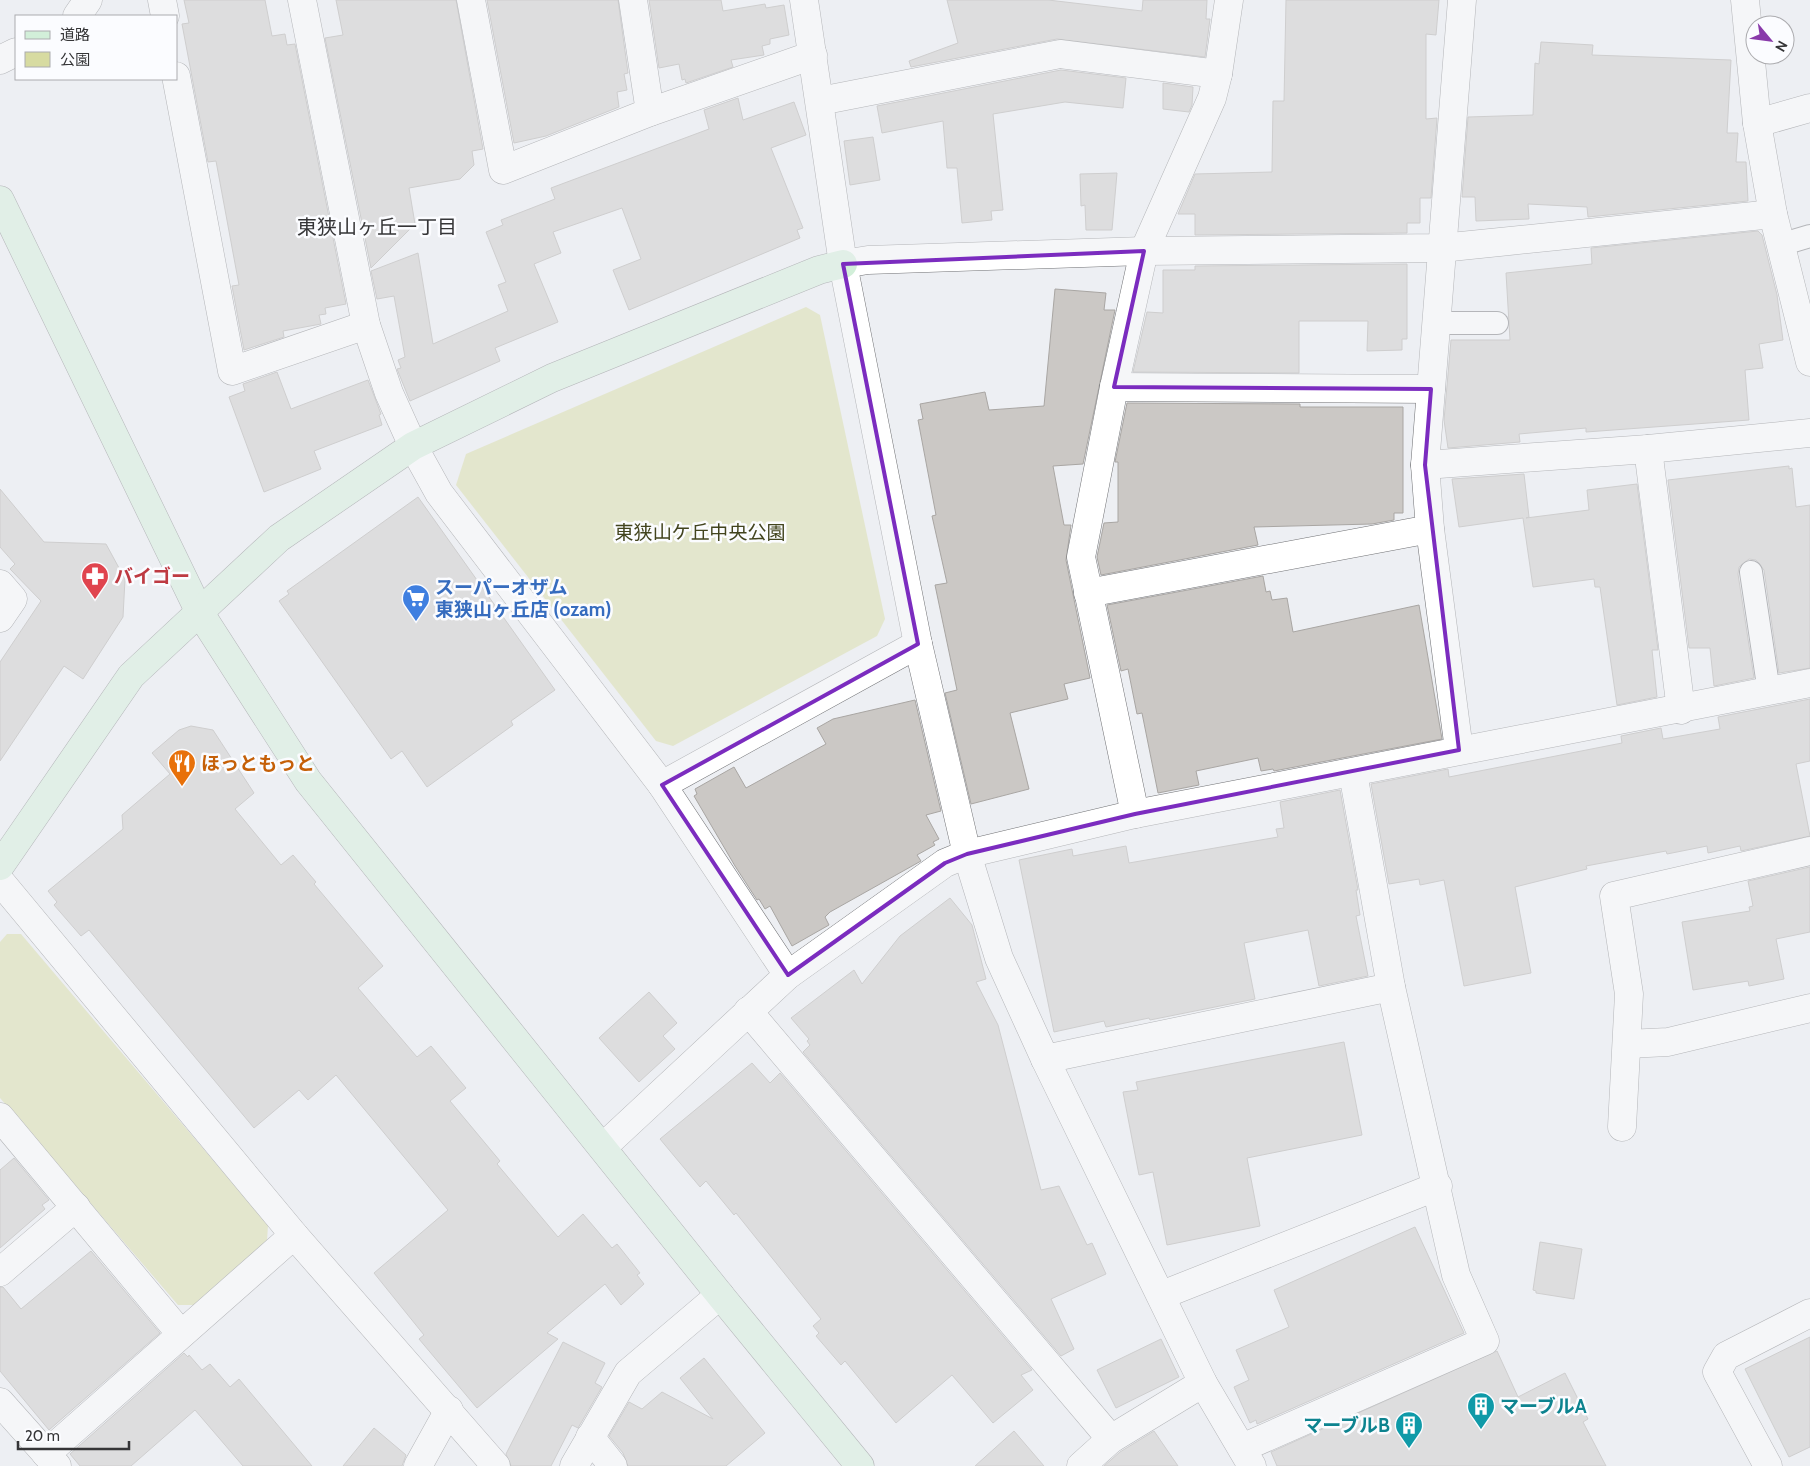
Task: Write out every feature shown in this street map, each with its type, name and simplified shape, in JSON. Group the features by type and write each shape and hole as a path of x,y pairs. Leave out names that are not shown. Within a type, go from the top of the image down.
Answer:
{"street":[{"path":"78,15 88,0"},
{"path":"162,0 165,15"},
{"path":"302,0 366,325 389,394 412,446 439,493 662,785 788,975"},
{"path":"471,0 503,170 650,112 813,54"},
{"path":"633,0 650,112"},
{"path":"804,0 843,264 918,644 967,854 999,958 1045,1059 1162,1295 1203,1383 1247,1457 1485,1341 1456,1275 1438,1186 1391,987 1353,773"},
{"path":"1135,814 1081,557 1114,387 1144,251 1212,98 1218,74 1229,0"},
{"path":"1459,750 1430,529 1425,464 1462,0"},
{"path":"1745,0 1757,123 1773,214 1809,359"},
{"path":"0,60 15,52"},
{"path":"820,101 1060,54 1218,74"},
{"path":"177,80 232,371 366,325"},
{"path":"1757,123 1810,108"},
{"path":"0,200 200,613 308,781 720,1295 860,1466"},
{"path":"0,866 131,676 279,538 412,446 552,378 819,270 868,260 1144,251 1441,248 1773,214"},
{"path":"1114,387 1431,389"},
{"path":"1425,464 1810,434"},
{"path":"1648,448 1681,710"},
{"path":"1088,593 1430,529"},
{"path":"0,584 13,599 0,618"},
{"path":"662,785 918,644"},
{"path":"603,1147 788,975 945,863 967,854 1135,814 1353,773 1459,750 1681,710 1810,683"},
{"path":"1622,1127 1629,994 1614,896 1810,852"},
{"path":"0,881 294,1235 496,1466"},
{"path":"1045,1059 1391,987"},
{"path":"1627,1044 1668,1042 1810,1008"},
{"path":"748,1011 1111,1439"},
{"path":"0,1116 182,1334"},
{"path":"1162,1295 1438,1186"},
{"path":"0,1272 76,1207"},
{"path":"0,1402 51,1460 182,1334 294,1235"},
{"path":"574,1466 628,1374 720,1295"},
{"path":"1768,1466 1717,1372 1726,1356 1810,1313"},
{"path":"1081,1466 1111,1439 1203,1383"},
{"path":"418,1466 449,1410"},
{"path":"590,1437 613,1466"}],"lane":[{"path":"1780,246 1810,236"},
{"path":"1436,323 1497,323"},
{"path":"1751,572 1769,692"}],"highlighted area":[{"path":"1144,251 1114,387 1431,389 1425,465 1459,750 1135,814 967,854 945,863 788,975 662,785 918,644 843,264"}],"green space":[{"name":"東狭山ケ丘中央公園","path":"806,307 820,315 885,619 877,636 673,746 656,741 456,485 466,454"},
{"path":"7,934 21,934 268,1225 267,1241 194,1305 178,1305 0,1098 0,942"}],"building":[{"path":"184,0 265,0 272,36 285,34 287,45 295,44 346,304 325,308 326,314 319,315 321,324 283,331 284,337 244,350 232,286 239,285 216,161 208,162 182,24 189,23"},
{"path":"336,0 456,0 483,149 472,151 474,165 460,179 409,188 415,224 371,268 325,38 343,35"},
{"path":"487,0 618,0 628,73 624,74 627,90 617,92 619,107 546,136 514,143"},
{"path":"649,0 721,0 723,11 765,4 766,8 784,5 789,35 770,39 770,44 762,46 764,55 731,60 733,67 686,83 685,79 682,80 679,64 659,68"},
{"path":"947,0 1048,0 1142,11 1143,0 1207,0 1206,19 1210,19 1205,57 1057,39 911,67 909,61 958,43"},
{"path":"1286,0 1439,0 1436,35 1426,34 1426,119 1437,118 1431,198 1420,198 1420,223 1407,223 1407,233 1195,235 1195,214 1178,214 1195,174 1272,172 1273,101 1284,101"},
{"path":"1541,42 1593,45 1592,55 1731,60 1727,133 1738,133 1736,162 1746,162 1748,201 1588,217 1587,207 1528,204 1529,219 1476,221 1475,197 1462,197 1468,117 1533,115 1535,63 1539,64"},
{"path":"1061,70 1126,78 1123,108 1065,102 993,114 1003,210 991,211 992,220 962,223 957,168 947,168 943,121 882,133 877,106"},
{"path":"1163,83 1193,87 1192,105 1189,112 1163,109"},
{"path":"738,98 743,120 794,102 806,135 771,148 803,228 797,230 800,238 629,310 613,270 641,259 622,208 553,232 561,253 534,264 558,322 495,348 500,361 410,401 397,369 401,368 398,360 405,357 394,296 377,299 371,271 418,253 433,344 508,311 498,285 506,282 486,232 503,225 501,220 555,199 551,188 709,129 704,110"},
{"path":"873,137 880,180 850,185 844,141"},
{"path":"1117,173 1112,230 1086,230 1085,205 1081,206 1080,174"},
{"path":"1758,231 1762,235 1777,295 1783,340 1759,344 1763,368 1745,370 1749,420 1586,432 1586,428 1519,434 1520,442 1448,448 1444,420 1451,340 1510,340 1506,273 1592,264 1591,248"},
{"path":"1407,264 1407,339 1402,339 1402,350 1367,351 1368,321 1299,321 1299,373 1133,372 1147,312 1163,313 1163,270 1195,270 1195,266"},
{"path":"1055,289 1106,293 1104,310 1115,310 1083,464 1053,466 1064,525 1071,525 1066,560 1090,678 1064,684 1068,699 1010,713 1029,789 971,804 945,693 957,690 935,585 947,583 932,516 936,515 918,420 923,419 920,404 985,392 989,410 1044,406"},
{"path":"277,372 291,409 368,380 381,414 379,415 382,425 314,451 321,469 264,492 229,397 245,391 243,384"},
{"path":"1127,403 1300,404 1300,407 1403,407 1403,513 1394,513 1394,520 1372,524 1254,527 1258,545 1101,575 1097,557 1104,523 1118,522 1118,462 1115,462"},
{"path":"1789,466 1789,469 1792,468 1796,507 1810,505 1810,668 1779,673 1764,570 1756,560 1749,559 1739,567 1738,574 1754,678 1714,686 1710,648 1689,648 1668,480"},
{"path":"1524,474 1529,517 1526,518 1589,510 1587,490 1637,484 1658,650 1652,650 1657,697 1617,705 1600,587 1595,587 1594,579 1533,587 1523,518 1459,527 1452,479"},
{"path":"0,489 44,542 106,544 125,579 123,617 83,679 64,666 0,761 0,662 41,601 10,569 15,564 0,547"},
{"path":"418,497 555,690 511,721 513,725 427,787 402,751 391,759 279,601 289,594 287,591"},
{"path":"1263,576 1266,592 1270,591 1272,600 1287,598 1293,632 1419,605 1442,739 1274,771 1273,769 1261,771 1258,758 1196,771 1199,785 1158,793 1142,713 1137,714 1128,669 1121,671 1107,605"},
{"path":"1810,699 1810,761 1796,764 1810,836 1741,851 1740,846 1708,853 1707,846 1667,854 1666,851 1586,866 1587,869 1515,887 1531,973 1464,986 1444,880 1420,885 1419,879 1389,884 1371,784 1448,769 1449,777 1622,743 1621,736 1661,728 1663,739 1720,729 1718,717"},
{"path":"915,700 941,811 926,815 939,839 933,842 935,845 917,855 921,861 830,912 825,917 829,925 792,946 770,906 765,909 759,899 757,900 735,866 694,796 697,794 695,789 734,767 746,788 826,744 817,728 833,719"},
{"path":"191,726 213,730 254,793 235,809 281,865 293,855 316,882 314,884 383,966 358,988 417,1057 431,1046 466,1088 450,1101 500,1161 497,1164 558,1237 583,1214 612,1248 617,1244 640,1273 637,1275 644,1284 621,1305 605,1284 547,1333 558,1339 477,1408 419,1339 424,1335 374,1273 448,1210 336,1075 308,1100 299,1090 254,1128 89,930 81,936 54,905 57,902 48,891 123,829 122,815 170,774 152,753 179,730"},
{"path":"1340,790 1358,890 1356,890 1360,915 1356,916 1368,976 1319,986 1308,930 1244,943 1255,999 1150,1020 1149,1018 1106,1027 1104,1021 1054,1032 1019,860 1072,849 1073,856 1126,846 1129,863 1278,837 1276,829 1284,828 1280,802"},
{"path":"1810,867 1810,932 1776,939 1784,979 1749,986 1748,981 1693,990 1682,922 1750,911 1749,907 1753,906 1748,881"},
{"path":"950,898 972,925 986,979 976,982 998,1025 1041,1190 1059,1186 1087,1245 1092,1243 1106,1274 1051,1299 1074,1349 1061,1356 803,1052 810,1045 807,1041 809,1039 791,1018 854,970 862,984 900,936"},
{"path":"649,992 677,1023 663,1036 675,1049 639,1082 599,1038"},
{"path":"1344,1042 1362,1135 1247,1158 1260,1226 1167,1245 1153,1172 1139,1175 1123,1092 1138,1090 1136,1082"},
{"path":"752,1063 770,1083 780,1073 1032,1370 1021,1375 1033,1390 993,1423 952,1375 896,1423 845,1361 841,1365 816,1336 819,1333 813,1326 821,1319 736,1213 734,1215 706,1181 700,1187 660,1139"},
{"path":"14,1158 49,1200 42,1205 45,1209 0,1248 0,1170"},
{"path":"1415,1227 1464,1333 1257,1424 1256,1420 1250,1423 1234,1387 1249,1380 1236,1350 1289,1327 1274,1290"},
{"path":"1540,1242 1582,1249 1574,1299 1536,1293 1533,1290"},
{"path":"91,1251 160,1333 49,1430 0,1371 0,1287 3,1287 21,1309"},
{"path":"1810,1337 1810,1447 1789,1457 1745,1369"},
{"path":"1161,1339 1179,1377 1116,1408 1097,1370"},
{"path":"563,1342 605,1363 595,1383 602,1387 578,1428 572,1425 551,1466 511,1466 506,1454"},
{"path":"1497,1351 1518,1397 1565,1373 1588,1419 1583,1422 1606,1466 1277,1466 1271,1452"},
{"path":"184,1353 188,1357 189,1355 202,1370 210,1364 230,1387 239,1379 312,1466 243,1466 195,1410 131,1466 80,1466 70,1454"},
{"path":"704,1358 765,1433 726,1466 628,1466 623,1453 609,1436 629,1402 642,1409 662,1392 713,1419 680,1378"},
{"path":"374,1428 406,1455 402,1466 343,1466"},
{"path":"1014,1431 1044,1466 975,1466"},
{"path":"1154,1431 1178,1466 1104,1466 1120,1452"}],"place":[{"name":"バイゴー","path":"95,600"},
{"name":"スーパーオザム 東狭山ヶ丘店 (ozam)","path":"416,622"},
{"name":"ほっともっと","path":"182,787"},
{"name":"マーブルA","path":"1481,1430"},
{"name":"マーブルB","path":"1409,1449"}],"district":[{"name":"東狭山ヶ丘一丁目","path":"377,227"}]}
